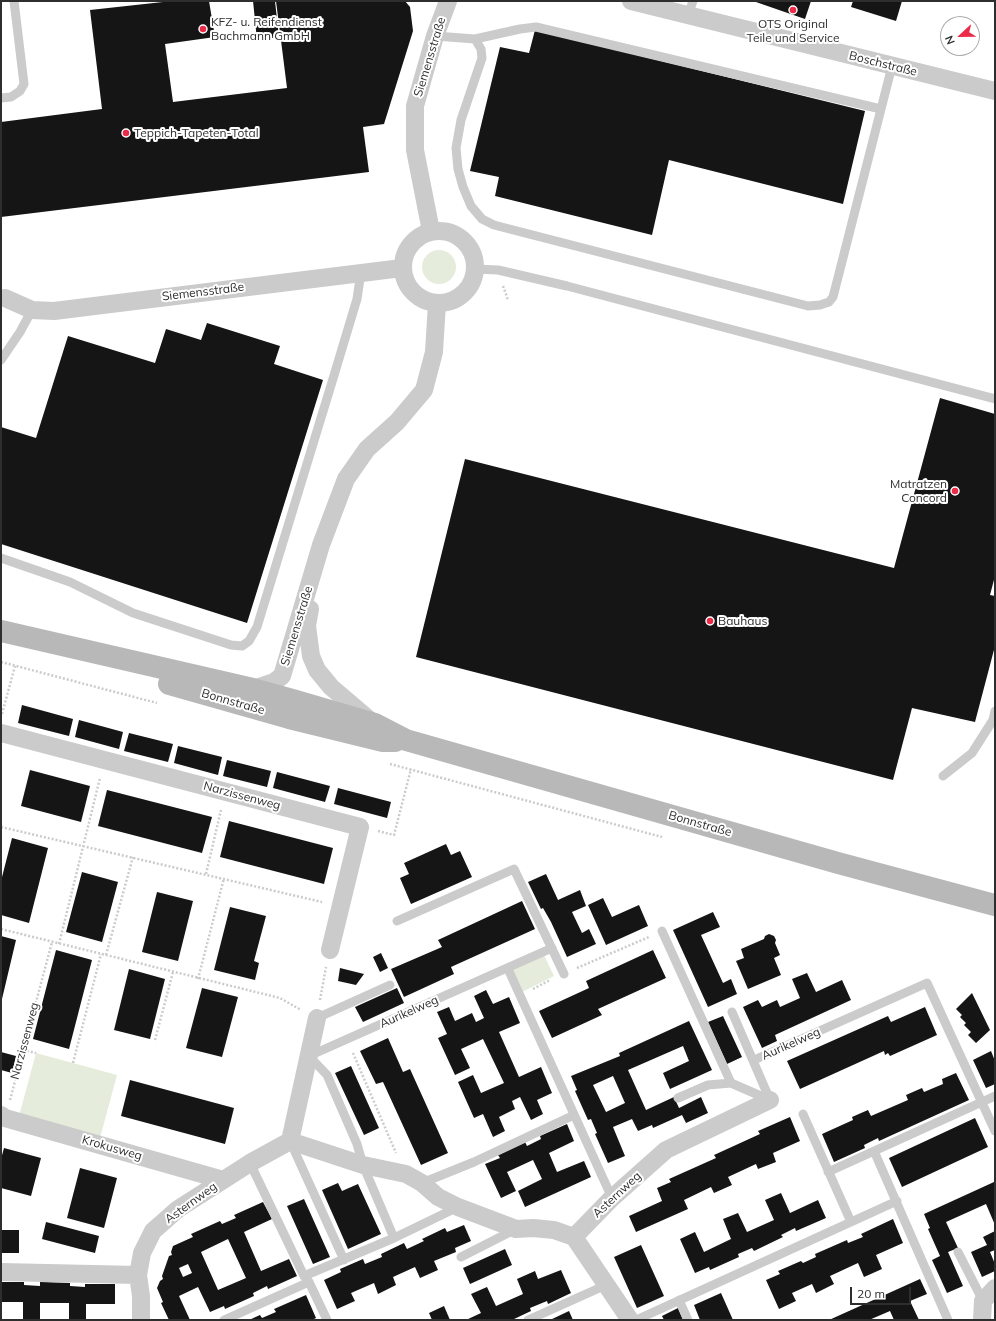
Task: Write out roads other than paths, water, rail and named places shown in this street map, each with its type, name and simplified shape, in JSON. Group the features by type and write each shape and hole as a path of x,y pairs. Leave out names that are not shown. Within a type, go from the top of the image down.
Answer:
{"main road":[{"name":"Bonnstraße","path":"1,631 253,689 375,724 406,740 995,905"},
{"name":"Bonnstraße","path":"63,646 156,680 289,718 383,741 406,740"}],"street":[{"name":"Siemensstraße","path":"431,231 415,150 415,106 448,1"},
{"name":"Boschstraße","path":"631,1 690,8 892,66 995,91"},
{"path":"431,231 445,231 463,240 472,252 475,269 472,282 466,291 456,299 437,303 420,298 414,294 406,284 402,268 407,249 418,237 431,231"},
{"name":"Siemensstraße","path":"5,298 32,310 54,311 402,268"},
{"name":"Siemensstraße","path":"253,689 274,682 282,676 321,545 346,479 367,449 397,422 424,390 434,352 437,303"},
{"name":"Siemensstraße","path":"321,545 307,626 311,656 317,670 331,687 375,724"},
{"name":"Narzissenweg","path":"1,733 360,827 330,950"},
{"path":"317,1018 290,1141 362,1165 406,1174 422,1183 438,1197 458,1207 516,1229 533,1228 554,1230 574,1237 630,1320"},
{"name":"Asternweg","path":"574,1237 612,1198 666,1150 770,1100"},
{"name":"Krokusweg","path":"3,1116 224,1180"},
{"name":"Asternweg","path":"141,1320 141,1296 138,1275 142,1253 153,1231 178,1209 250,1163 290,1141"},
{"path":"1,1272 138,1275"},
{"path":"982,1320 983,1301 995,1288"}],"lane":[{"path":"1,98 11,97 20,91 24,84 14,1"},
{"path":"436,36 476,39 520,28 536,27 881,109"},
{"path":"476,39 481,50 482,58 461,120 456,148 458,169 463,187 471,206 482,219 494,225 808,306 820,306 829,302 834,297 892,66"},
{"path":"475,269 498,270 567,286 995,399"},
{"path":"1,558 70,582 133,613 231,645 242,646 249,641 257,627 332,382 357,299 361,272"},
{"path":"1,360 20,332 32,310"},
{"path":"943,776 972,753 993,720 995,711"},
{"path":"397,921 514,869 564,974"},
{"path":"662,931 731,1083"},
{"name":"Aurikelweg","path":"309,1056 508,969 552,948"},
{"path":"508,969 612,1198"},
{"name":"Aurikelweg","path":"770,1100 754,1060 927,983 995,1131"},
{"path":"317,1018 390,985"},
{"path":"732,1012 754,1060"},
{"path":"309,1056 327,1075 357,1144 362,1165 394,1238"},
{"path":"678,1098 708,1084 731,1083 770,1100"},
{"path":"828,1172 995,1096"},
{"path":"422,1183 474,1162 574,1114"},
{"path":"803,1114 851,1222"},
{"path":"290,1141 344,1260"},
{"path":"874,1151 948,1320"},
{"path":"250,1163 327,1320"},
{"path":"636,1320 897,1201"},
{"path":"224,1320 344,1260 458,1207"},
{"path":"461,1257 516,1229"},
{"path":"958,1252 983,1301"},
{"path":"528,1320 606,1285"},
{"path":"679,1300 688,1320"}],"place":[{"name":"OTS Original Teile und Service","path":"793,10"},
{"name":"KFZ- u. Reifendienst Bachmann GmbH","path":"203,29"},
{"name":"Teppich-Tapeten-Total","path":"126,133"},
{"name":"Matratzen Concord","path":"955,491"},
{"name":"Bauhaus","path":"710,621"}]}
